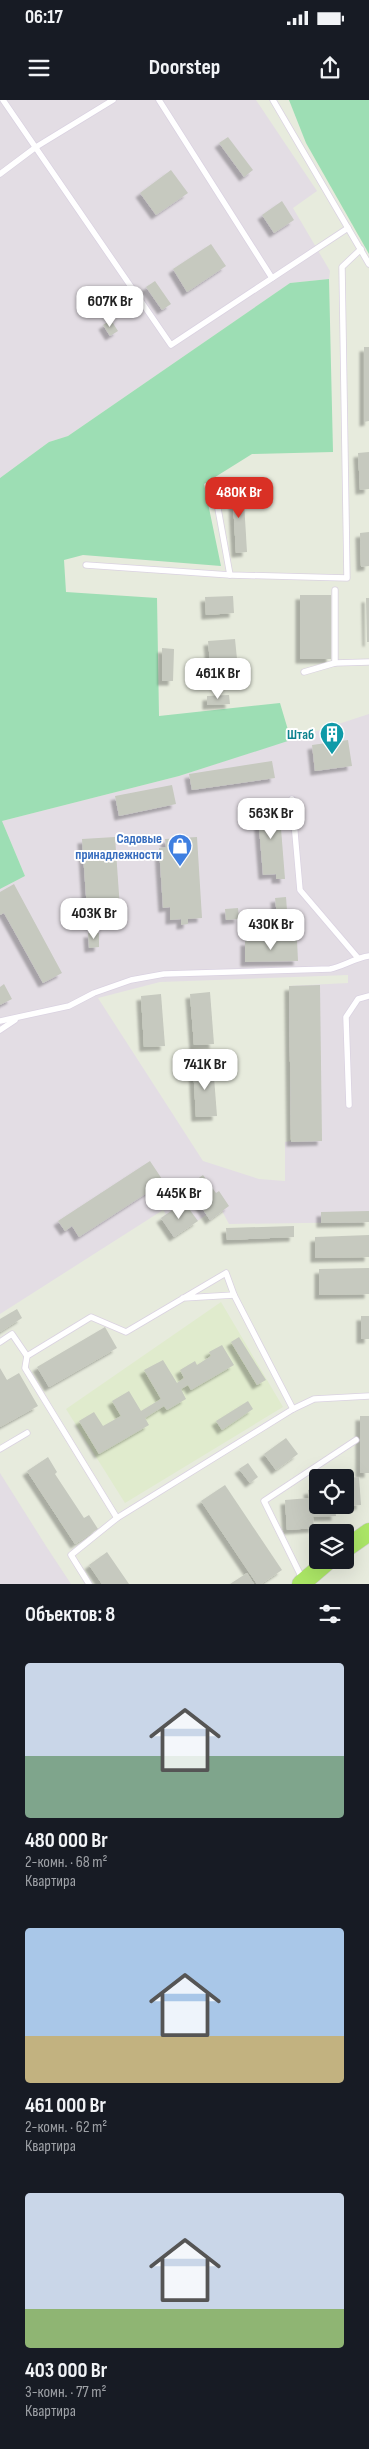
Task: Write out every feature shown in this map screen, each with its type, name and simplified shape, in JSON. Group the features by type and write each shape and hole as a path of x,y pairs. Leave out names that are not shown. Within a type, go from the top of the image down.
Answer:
{"main road":[{"path":"354,1543 369,1532"},
{"path":"302,1583 318,1569"}],"lane":[{"path":"3,100 171,345 348,228"},
{"path":"0,174 36,147 113,100"},
{"path":"159,100 272,278"},
{"path":"273,101 369,264"},
{"path":"86,565 230,575 347,578 342,267 360,249"},
{"path":"215,492 230,575"},
{"path":"335,590 335,663"},
{"path":"304,672 335,663 369,662"},
{"path":"292,799 300,890 358,958"},
{"path":"0,1021 69,1006 94,993 131,980 164,974 330,969 344,966 358,958 369,956"},
{"path":"349,1104 346,1017 358,999 369,996"},
{"path":"0,1030 18,1018"},
{"path":"27,1356 91,1318 126,1332 226,1273 234,1295 293,1409"},
{"path":"184,1298 234,1295"},
{"path":"0,1342 12,1334 27,1356 25,1368 118,1518"},
{"path":"89,1584 71,1555 118,1518 293,1409 314,1399 369,1396"},
{"path":"0,1449 27,1433"},
{"path":"302,1583 264,1501 356,1440"}],"shaded area":[{"path":"0,100 256,100 317,191 293,208 330,271 329,279 290,283 68,436 49,442 0,478"},
{"path":"369,714 369,1222 229,1224 222,1211 210,1220 206,1215 174,1237 161,1218 166,1214 163,1210 0,1314 0,889 25,876 2,821 179,776","holes":["348,975 348,983 289,986 291,1141 285,1142 285,1181 259,1179 203,1161 98,998 160,982"]},
{"path":"221,1302 283,1407 125,1503 66,1409"},
{"path":"0,1473 46,1546 71,1584 0,1584"}],"green space":[{"path":"289,100 369,100 369,254 306,143"},
{"path":"329,279 333,452 252,454 204,484 221,566 83,555 64,560 66,592 157,598 159,716 280,703 291,740 179,776 2,821 25,876 0,889 0,478 49,442 68,436 290,283"}],"building":[{"path":"228,137 253,170 244,177 219,143"},
{"path":"171,170 188,193 156,215 140,193"},
{"path":"282,201 294,220 274,233 262,215"},
{"path":"211,244 226,266 187,292 173,269"},
{"path":"155,281 171,304 162,310 146,287"},
{"path":"111,320 118,331 110,336 103,325"},
{"path":"364,347 369,347 369,421 364,422"},
{"path":"369,452 369,489 360,490 358,453"},
{"path":"232,485 243,485 247,552 236,553"},
{"path":"369,532 369,566 361,567 360,533"},
{"path":"300,595 331,595 331,659 300,659"},
{"path":"233,596 234,613 206,615 205,597"},
{"path":"366,598 369,598 369,642 367,642"},
{"path":"235,639 237,659 210,662 208,641"},
{"path":"162,648 174,649 173,681 162,681"},
{"path":"229,695 230,704 207,705 207,696"},
{"name":"Штаб","path":"348,740 352,766 315,771 312,745"},
{"path":"272,761 275,778 192,790 189,774"},
{"path":"172,785 176,804 119,816 115,796"},
{"path":"279,803 285,879 276,879 276,874 263,875 257,804"},
{"path":"115,837 121,923 88,925 82,839"},
{"path":"197,837 202,918 188,919 188,924 181,925 181,919 170,920 170,907 163,908 159,848 166,847 165,839"},
{"path":"14,884 62,973 43,983 4,913 0,915 0,892"},
{"path":"286,897 288,924 278,925 275,898"},
{"path":"238,908 239,919 226,920 225,909"},
{"path":"88,933 99,933 99,947 89,948"},
{"path":"297,940 298,961 245,962 245,941"},
{"path":"4,984 12,999 0,1005 0,987"},
{"path":"320,985 322,1141 291,1142 289,986"},
{"path":"210,992 214,1044 194,1045 190,994"},
{"path":"161,994 165,1046 144,1047 141,996"},
{"path":"213,1064 217,1116 196,1117 193,1066"},
{"path":"150,1161 164,1182 79,1237 72,1226 65,1231 58,1221"},
{"path":"203,1175 216,1193 219,1191 229,1206 210,1220 187,1186"},
{"path":"184,1202 198,1221 174,1237 161,1218"},
{"path":"369,1211 369,1222 321,1223 321,1212"},
{"path":"294,1226 294,1237 227,1240 226,1228"},
{"path":"369,1235 369,1257 315,1258 315,1237"},
{"path":"369,1268 369,1294 319,1295 319,1269"},
{"path":"17,1309 22,1318 0,1332 0,1319"},
{"path":"361,1316 369,1316 369,1339 361,1339"},
{"path":"105,1327 117,1348 49,1387 37,1367"},
{"path":"239,1337 266,1380 257,1385 231,1342"},
{"path":"222,1345 234,1365 191,1390 188,1385 181,1389 186,1399 167,1410 164,1406 145,1418 149,1425 99,1454 79,1421 94,1412 103,1426 121,1416 112,1401 129,1391 141,1411 161,1399 144,1370 163,1360 177,1383 184,1378 180,1370 195,1361 197,1365 211,1356 209,1352"},
{"path":"0,1368 7,1380 19,1373 38,1406 0,1427"},
{"path":"248,1401 253,1409 222,1430 216,1421"},
{"path":"360,1416 369,1416 369,1473 360,1473"},
{"path":"286,1438 298,1454 276,1470 264,1454"},
{"path":"48,1457 57,1472 55,1474 84,1518 89,1515 98,1529 75,1544 27,1471"},
{"path":"248,1463 258,1477 250,1483 239,1469"},
{"path":"354,1477 359,1477 361,1505 354,1505"},
{"path":"225,1485 282,1570 261,1584 257,1584 201,1501"},
{"path":"309,1498 309,1514 336,1514 336,1516 313,1517 314,1524 309,1524 309,1528 287,1530 285,1500"},
{"path":"107,1552 129,1584 102,1584 89,1565"},
{"path":"247,1573 254,1584 230,1584"}],"place":[{"name":"Штаб","path":"332,755"},
{"name":"Садовые принадлежности","path":"180,867"}]}
